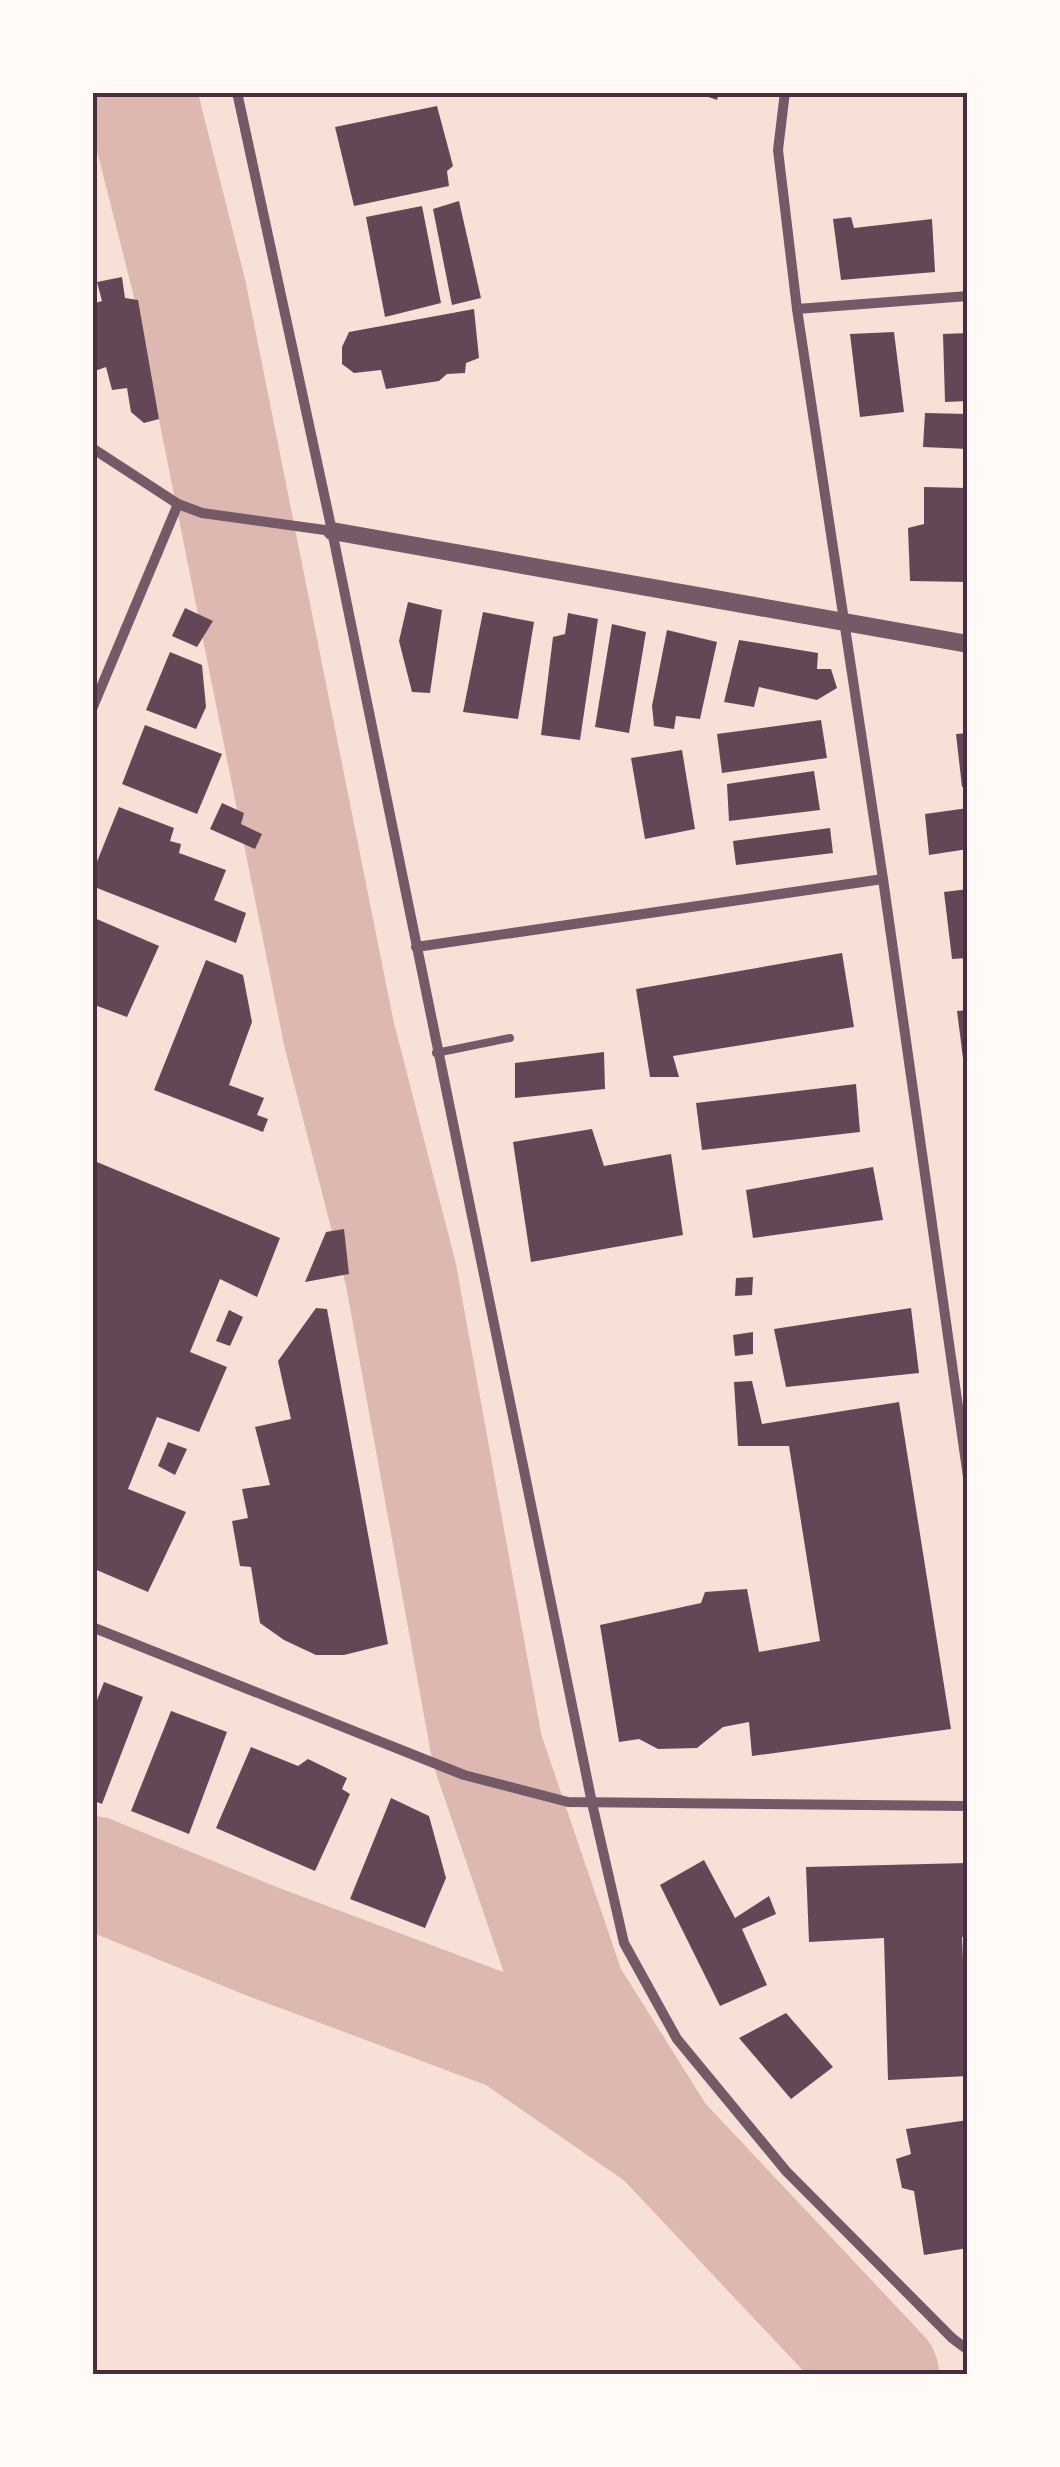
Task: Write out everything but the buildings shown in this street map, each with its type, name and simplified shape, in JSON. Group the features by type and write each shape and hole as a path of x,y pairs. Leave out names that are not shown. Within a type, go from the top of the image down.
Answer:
{"street":[{"path":"237,92 332,531 436,1052 624,1943 677,2039 786,2171 968,2350"},
{"path":"785,92 778,150 797,309 968,1477"},
{"path":"797,309 968,296"},
{"path":"92,448 178,504 202,513 332,531 968,644"},
{"path":"92,709 178,504"},
{"path":"416,947 883,880"},
{"path":"92,1628 464,1775 568,1802 968,1806"}],"lane":[{"path":"436,1052 510,1038"}],"waterway":[{"path":"140,92 191,294 339,1034 401,1275 487,1749 570,1993 661,2138"},
{"path":"92,1872 261,1941 512,2035 661,2138 883,2374"}]}
